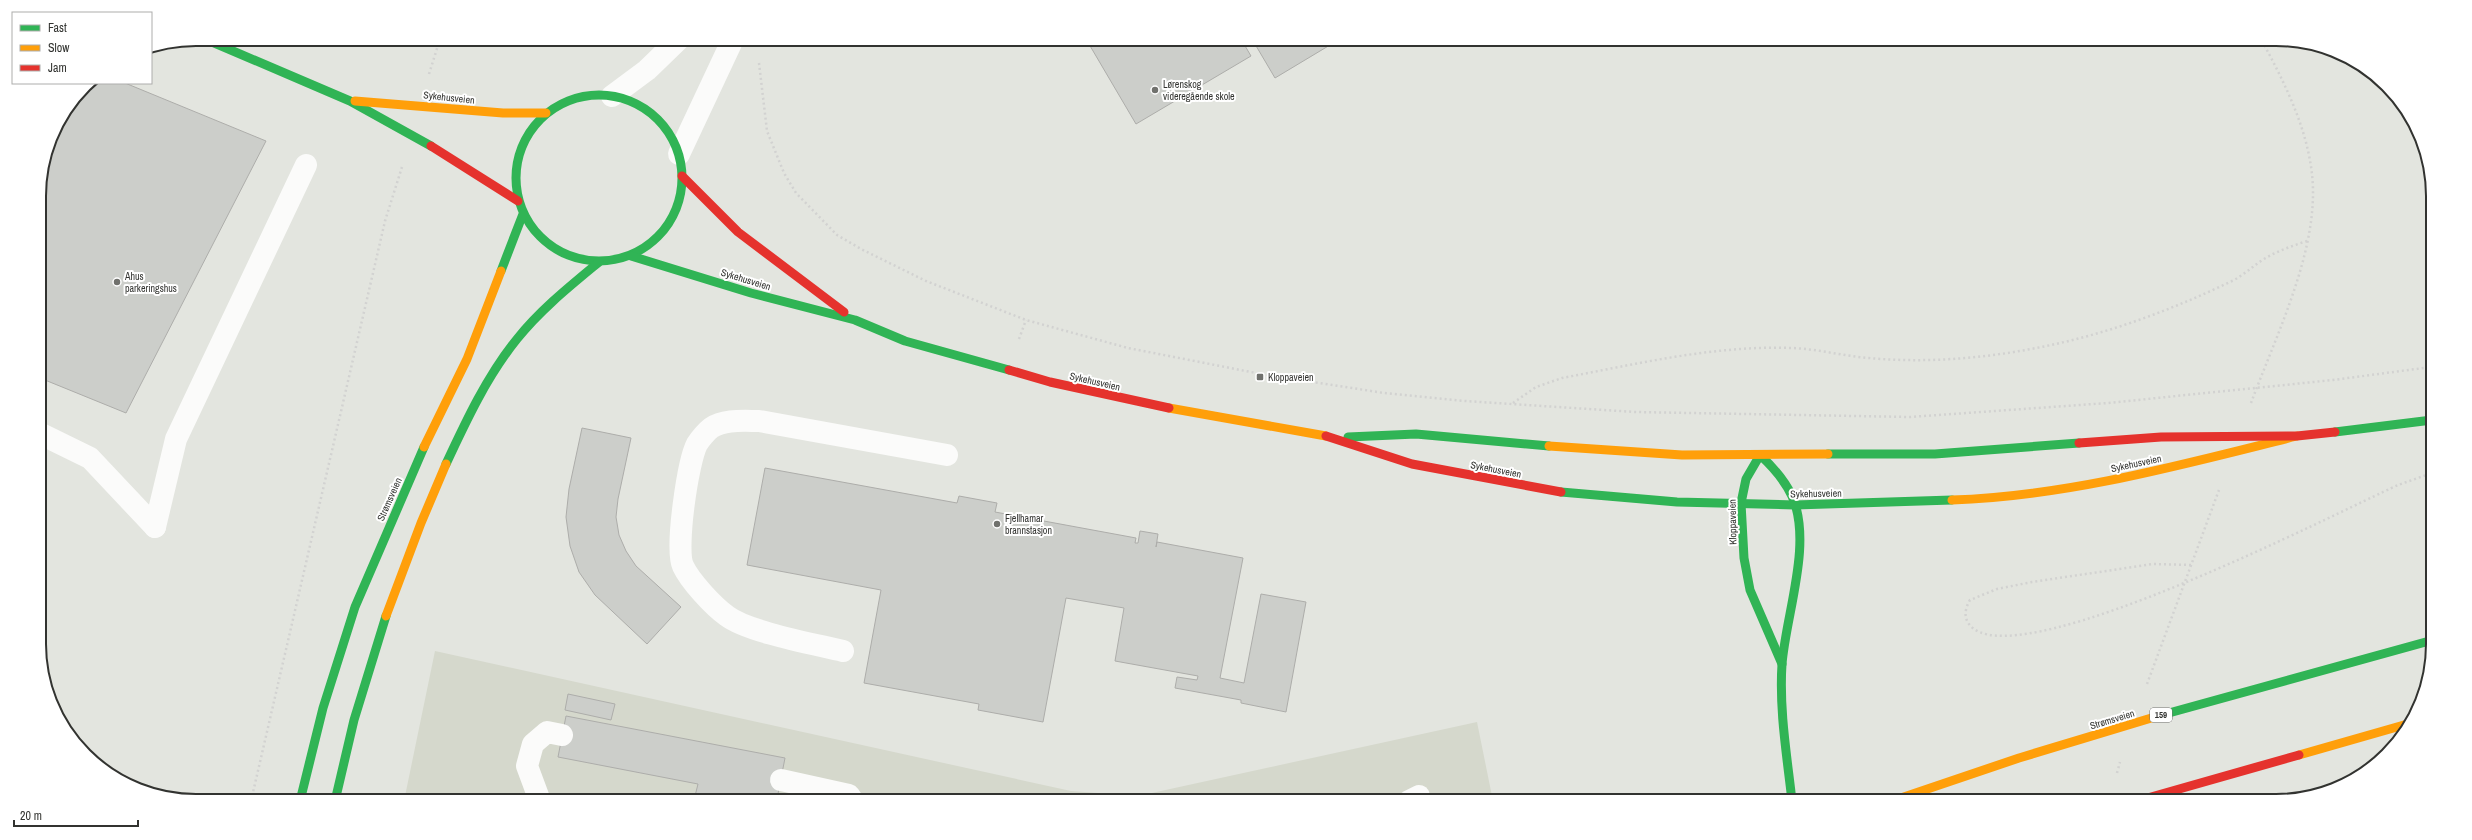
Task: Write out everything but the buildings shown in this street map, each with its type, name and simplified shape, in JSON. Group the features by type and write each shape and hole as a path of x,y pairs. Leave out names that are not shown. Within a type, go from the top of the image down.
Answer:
{"main road":[{"name":"Sykehusveien","path":"221,46 350,101 455,159 518,201"},
{"path":"594,95 612,96 646,109 661,122 672,137 679,154 682,176 680,196 670,220 663,232 648,245 631,256 599,262 562,254 546,243 533,230 523,214 518,201 515,182 516,163 522,144 532,128 546,113 560,103 577,97 594,95"},
{"name":"Sykehusveien","path":"350,101 503,113 546,113"},
{"name":"Sykehusveien","path":"682,176 714,211 768,259 855,320"},
{"name":"Strømsveien","path":"302,794 323,708 355,607 420,456 468,359 523,214"},
{"name":"Sykehusveien","path":"631,256 751,293 855,320 905,341 1050,382 1146,404 1337,438 1412,464 1573,494 1677,502 1795,505 1981,500 2032,494 2171,467 2297,436"},
{"path":"336,794 369,668 400,575 423,517 471,412 492,373 517,340 562,293 599,262"},
{"name":"Sykehusveien","path":"1337,438 1416,434 1578,450 1682,455 1935,454 2161,437 2297,436 2426,421"},
{"name":"Kloppaveien","path":"1782,664 1750,590 1744,558 1741,503 1746,479 1760,455 1782,478 1795,505 1798,530 1795,589 1782,664 1791,794"},
{"name":"Strømsveien","path":"1913,794 2019,758 2166,714 2426,642"},
{"path":"2162,794 2402,725"}],"street":[{"path":"612,96 647,70 672,46"},
{"path":"679,154 730,46"},
{"path":"46,436 90,458 155,526 176,439 306,165"},
{"path":"843,651 754,628 727,616 692,581 682,565 679,545 691,460 697,443 712,427 732,421 759,421 947,455"},
{"path":"537,794 527,766 533,744 547,732 562,735"},
{"path":"781,780 844,794"}],"path":[{"path":"429,74 438,46"},
{"path":"2249,409 2294,286 2307,241 2312,213 2310,162 2294,106 2264,46"},
{"path":"758,60 767,131 784,173 796,193 838,235 861,249 926,281 1026,320 1128,348 1261,374 1384,393 1465,401 1635,412 1910,417 2123,401 2333,380 2426,368"},
{"path":"253,794 385,221 402,165"},
{"path":"1512,403 1536,387 1562,378 1723,351 1792,348 1867,358 1917,360 1971,358 2079,340 2137,322 2189,301 2235,279 2264,259 2307,241"},
{"path":"2191,565 2154,564 2032,582 1997,589 1970,600 1965,609 1966,619 1980,633 1995,637 2050,628 2150,598 2391,488 2426,475"},
{"path":"2145,690 2221,483"},
{"path":"2116,780 2121,760"}],"shaded area":[{"path":"435,651 1071,791 1111,794 405,794"},
{"path":"1477,722 1492,794 1147,794"}],"traffic: fast":[{"path":"221,46 350,101 431,146"},
{"path":"591,95 607,95 623,98 638,104 658,119 673,139 676,146 681,162 682,178 681,194 676,210 673,217 658,237 638,252 623,258 607,261 591,261 575,258 560,252 540,237 535,231 525,217 519,202 516,186 516,170 519,154 525,139 540,119 546,114 560,104 575,98 591,95"},
{"path":"501,271 523,214"},
{"path":"631,256 751,293 855,320 905,341 1009,370"},
{"path":"446,464 478,399 506,353 526,328 545,308 599,262"},
{"path":"2335,432 2426,421"},
{"path":"1348,437 1416,434 1549,446"},
{"path":"1828,454 1935,454 2079,443"},
{"path":"302,794 323,708 355,607 424,447"},
{"path":"1760,455 1778,474 1792,496 1798,515 1800,535 1799,557 1784,644 1781,681 1784,733 1791,794"},
{"path":"1760,455 1746,479 1741,503 1744,558 1750,590 1782,664"},
{"path":"1561,492 1677,502 1795,505 1952,500"},
{"path":"337,794 354,720 386,616"},
{"path":"2158,716 2426,642"}],"traffic: slow":[{"path":"355,101 503,113 546,113"},
{"path":"424,447 467,359 501,271"},
{"path":"1169,408 1326,436"},
{"path":"1952,500 1996,497 2083,485 2169,468 2297,436"},
{"path":"1549,446 1682,455 1828,454"},
{"path":"386,616 421,523 446,464"},
{"path":"1913,794 2019,758 2158,716"},
{"path":"2299,755 2402,725"}],"traffic: jam":[{"path":"431,146 518,201"},
{"path":"682,176 738,232 844,312"},
{"path":"1009,370 1050,382 1169,408"},
{"path":"2079,443 2161,437 2297,436 2335,432"},
{"path":"1326,436 1412,464 1561,492"},
{"path":"2162,794 2299,755"}],"place":[{"name":"Lørenskog videregående skole","path":"1155,90"},
{"name":"Ahus parkeringshus","path":"117,282"},
{"name":"Kloppaveien","path":"1260,377"},
{"name":"Fjellhamar brannstasjon","path":"997,524"}]}
